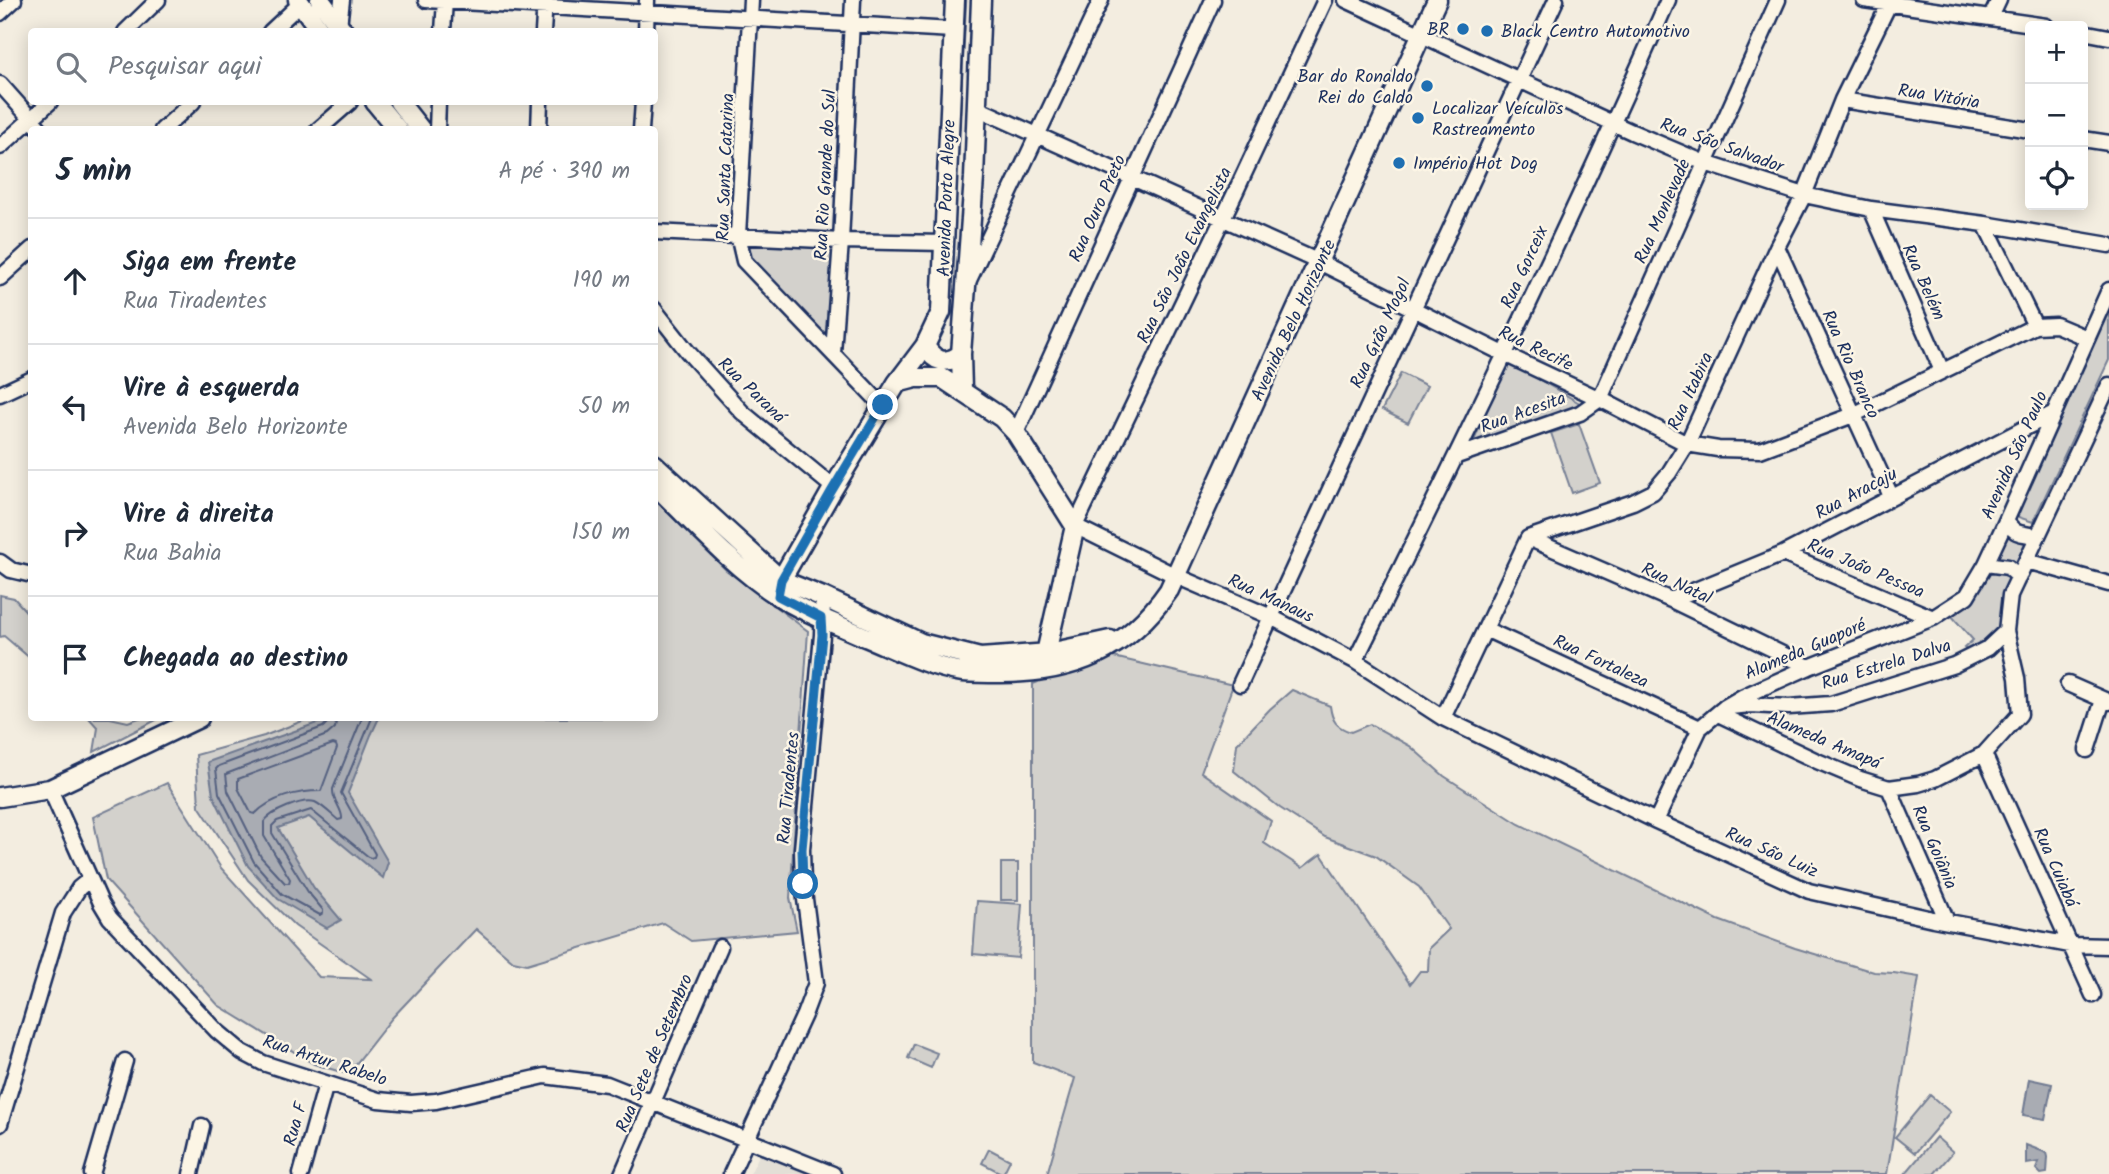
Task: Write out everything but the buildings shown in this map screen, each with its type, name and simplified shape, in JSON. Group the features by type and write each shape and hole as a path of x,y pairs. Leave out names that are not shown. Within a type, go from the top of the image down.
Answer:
{"main road":[{"path":"320,0 340,28"},
{"name":"Avenida Porto Alegre","path":"779,588 883,405 925,346 941,312 955,0"},
{"name":"Avenida Belo Horizonte","path":"658,468 779,588 821,618 918,659 961,672 1030,673 1087,659 1114,646 1156,609 1176,576 1437,0"},
{"path":"299,2 318,28"},
{"name":"Avenida Porto Alegre","path":"962,390 961,354 974,178 982,4"},
{"path":"377,105 395,126"},
{"path":"401,105 418,126"},
{"path":"925,346 935,359 942,361 955,359 961,354"},
{"path":"897,383 916,378 942,378 1002,418 1016,433 1076,526 1046,653 1030,673"},
{"name":"Avenida Belo Horizonte","path":"658,488 748,575 779,588 823,597 921,643 980,658 1046,653 1102,643 1133,631"},
{"path":"0,797 50,789 193,721"}],"street":[{"path":"0,13 14,0"},
{"path":"129,28 158,0"},
{"path":"341,0 341,28"},
{"path":"426,0 647,6 750,19 953,30"},
{"name":"Rua Santa Catarina","path":"751,0 738,235 744,261 883,405"},
{"name":"Rua Rio Grande do Sul","path":"833,353 853,0"},
{"path":"967,286 1101,0"},
{"name":"Rua Ouro Preto","path":"1016,433 1213,0"},
{"name":"Rua São João Evangelista","path":"1076,526 1325,0"},
{"name":"Rua São Salvador","path":"1346,0 1705,163 1804,195 1871,209 1985,224 2109,246"},
{"name":"Rua Grão Mogol","path":"1240,684 1556,0"},
{"name":"Rua Gorceix","path":"1355,662 1457,456 1614,123 1668,0"},
{"name":"Rua Monlevade","path":"1600,399 1779,0"},
{"path":"1864,0 2025,23"},
{"path":"1991,17 1999,0"},
{"path":"443,28 444,1"},
{"path":"274,28 299,2"},
{"name":"Rua Itabira","path":"1528,538 1633,502 1653,492 1669,473 1687,444 1777,247 1804,195 1842,100 1891,2"},
{"path":"543,28 544,3"},
{"path":"646,28 647,6"},
{"path":"2088,33 2109,37"},
{"path":"0,84 36,124 48,105"},
{"name":"Rua Vitória","path":"1842,100 2025,129"},
{"path":"166,126 190,105"},
{"path":"323,126 347,105"},
{"path":"437,126 438,105"},
{"path":"539,126 540,105"},
{"path":"641,126 643,105"},
{"name":"Rua Recife","path":"977,108 1319,262 1687,444 1718,449 1760,450 1853,415 2035,326"},
{"path":"0,147 28,129"},
{"path":"2088,140 2109,143"},
{"name":"Rua Belém","path":"1871,209 1942,371"},
{"path":"1985,224 2035,326 2056,325 2087,338"},
{"path":"658,232 841,242 944,243"},
{"name":"Rua Rio Branco","path":"1777,247 1891,496"},
{"path":"0,278 28,253"},
{"name":"Avenida São Paulo","path":"1933,618 1966,596 1986,564 2109,291"},
{"name":"Rua Paraná","path":"658,314 742,412 834,488"},
{"path":"0,394 28,381"},
{"path":"2006,631 2010,595 2109,385"},
{"name":"Rua Acesita","path":"1457,456 1580,413 1600,399"},
{"name":"Rua Aracaju","path":"1671,600 1783,554 2054,413"},
{"path":"2006,521 2021,535 2037,537"},
{"name":"Rua Manaus","path":"1076,526 1176,576 1271,617 1355,662 1443,718"},
{"path":"1443,718 1528,538"},
{"name":"Rua Natal","path":"1528,538 1671,600 1809,667"},
{"name":"Rua João Pessoa","path":"1783,554 1933,618"},
{"path":"2027,561 2109,584"},
{"path":"0,562 11,570 28,574"},
{"path":"1986,564 2008,567 2019,577"},
{"name":"Rua Tiradentes","path":"731,1174 804,1016 816,983 803,884 802,849 822,635 823,597"},
{"name":"Alameda Guaporé","path":"1700,728 1742,696 1933,618"},
{"name":"Rua Fortaleza","path":"1485,629 1700,728"},
{"name":"Rua Estrela Dalva","path":"1722,711 1751,705 1789,707 1831,704 1954,665 1988,648 2006,631"},
{"name":"Alameda Amapá","path":"1722,711 1817,761 1860,779 1889,788 1918,784 1935,779 1984,754 2020,714 2017,678 2006,631"},
{"path":"2068,684 2106,701 2087,750"},
{"name":"Rua São Luiz","path":"1443,718 1809,891 1878,908 2070,944 2109,946"},
{"path":"1656,821 1700,728"},
{"name":"Rua Cuiabá","path":"1984,754 2093,995"},
{"name":"Rua Goiânia","path":"1889,788 1947,921"},
{"name":"Rua Artur Rabelo","path":"50,789 110,918 217,1031 242,1052 263,1063 378,1100 411,1103 436,1101 545,1076 607,1084 833,1174"},
{"path":"0,1124 3,1105 63,913 79,888 90,879"},
{"name":"Rua Sete de Setembro","path":"622,1174 720,947"},
{"path":"92,1174 125,1061"},
{"name":"Rua F","path":"301,1174 326,1084"},
{"path":"191,1174 202,1126"}],"shaded area":[{"path":"745,240 835,245 827,339 748,256"},
{"path":"2107,310 2109,360 2033,522 2015,516"},
{"path":"1507,361 1583,405 1471,448"},
{"path":"1401,373 1427,386 1408,423 1382,410"},
{"path":"1579,424 1600,483 1572,493 1551,433"},
{"path":"658,503 726,570 808,631 790,898 797,931 691,941 663,923 527,964 513,961 476,929 392,1018 348,1074 314,1064 218,1005 106,880 93,817 167,783 221,868 319,977 371,979 295,926 248,880 199,806 196,755 264,736 302,721 658,721"},
{"path":"2005,528 2014,539 2032,540 2018,568 1991,559"},
{"path":"1995,568 2009,575 2001,626 1968,651 1964,648 1973,640 1951,615 1962,606 1986,570"},
{"path":"0,595 14,598 28,614 28,656 4,636 0,637"},
{"path":"1105,655 1233,685 1201,772 1271,821 1264,843 1302,868 1321,854 1410,984 1420,971 1428,971 1429,948 1449,929 1419,887 1376,856 1325,837 1280,808 1234,771 1237,744 1292,690 1330,706 1338,726 1346,730 1351,732 1370,724 1410,746 1444,776 1519,824 1718,920 1795,948 1874,972 1919,977 1887,1174 1047,1174 1075,1078 1033,1062 1033,684"},
{"path":"92,721 154,721 94,752 98,728"},
{"path":"1001,863 1018,863 1018,900 1001,900"},
{"path":"977,901 1022,904 1018,958 973,954"},
{"path":"914,1044 937,1053 931,1068 908,1058"},
{"path":"1930,1095 1950,1112 1915,1153 1895,1137"},
{"path":"1936,1137 1953,1152 1934,1174 1905,1174"},
{"path":"989,1149 1010,1160 1003,1174 982,1163"},
{"path":"760,1153 812,1174 750,1174"}],"water":[{"path":"323,721 378,721 348,793 388,862 383,878 309,817 278,828 314,888 341,920 327,928 278,899 248,866 213,795 208,762"},
{"path":"2029,1079 2052,1084 2045,1119 2023,1115"},
{"path":"2026,1145 2047,1153 2047,1173 2041,1174 2036,1169 2039,1162 2026,1164"}],"waterway":[{"path":"955,203 966,0"}],"place":[{"name":"BR","path":"1463,29"},
{"name":"Black Centro Automotivo","path":"1487,31"},
{"name":"Bar do Ronaldo Rei do Caldo","path":"1427,86"},
{"name":"Localizar Veículos Rastreamento","path":"1418,118"},
{"name":"Império Hot Dog","path":"1399,163"}],"route":[{"path":"803,884 802,849 822,635 821,618 778,596 781,580 883,405"}]}
